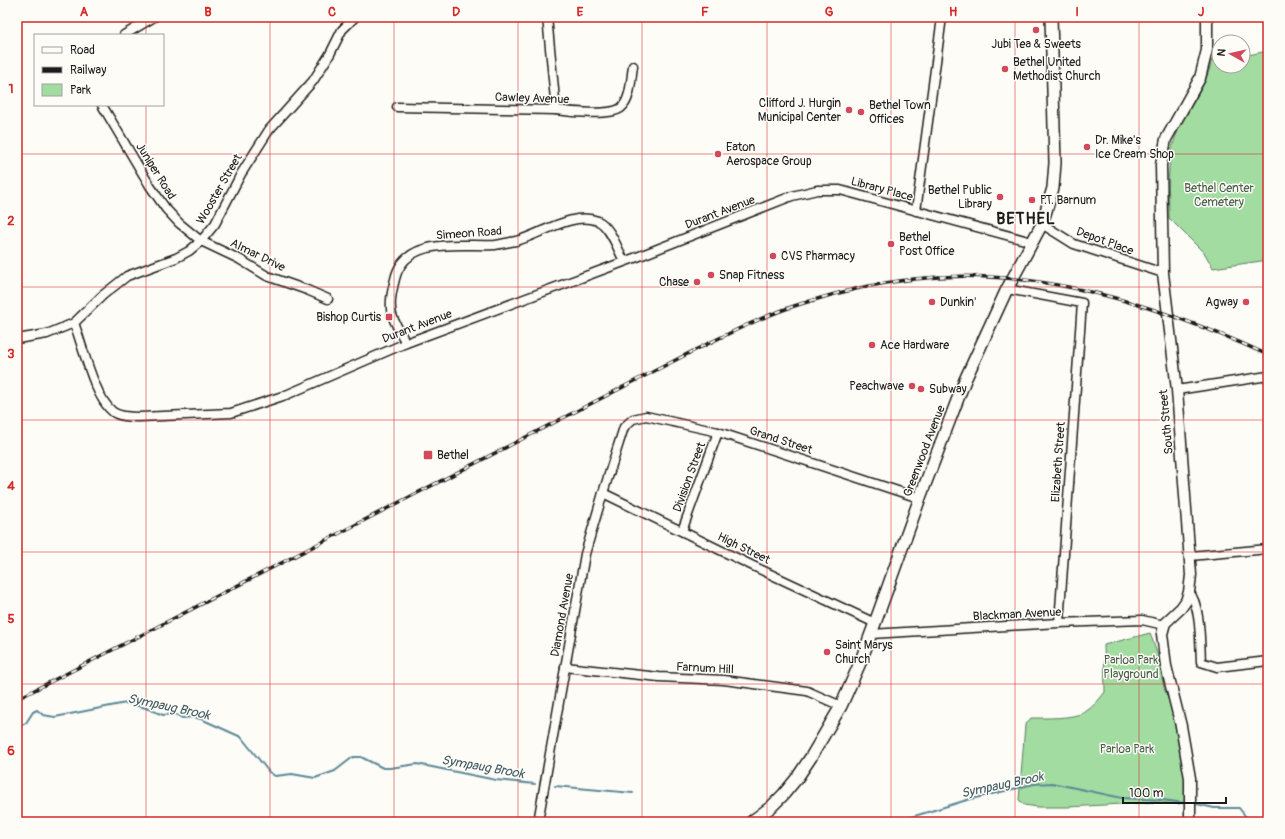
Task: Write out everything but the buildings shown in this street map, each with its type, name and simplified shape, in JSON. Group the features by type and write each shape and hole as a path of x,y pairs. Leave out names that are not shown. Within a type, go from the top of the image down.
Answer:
{"main road":[{"name":"Greenwood Avenue","path":"752,822 783,795 798,778 812,757 841,706 860,664 919,498 965,380 1007,289 1042,224 1053,188 1055,163 1051,17"}],"street":[{"path":"126,34 154,17"},
{"name":"Wooster Street","path":"17,339 47,334 74,323 102,295 127,276 176,258 189,251 201,241 215,224 241,174 269,130 313,80 330,54 342,30 355,17"},
{"path":"547,17 556,110"},
{"path":"916,211 942,17"},
{"name":"South Street","path":"1164,625 1168,619 1181,608 1189,592 1191,575 1177,390 1163,273 1161,165 1166,139 1200,78 1207,50 1207,17"},
{"name":"Cawley Avenue","path":"398,107 610,112 621,108 626,101 630,88 633,66"},
{"name":"Juniper Road","path":"103,106 150,186 166,209 179,223 201,241"},
{"name":"Library Place","path":"817,190 840,190 1032,242"},
{"name":"Durant Avenue","path":"74,323 96,385 106,404 114,413 133,417 231,413 286,395 406,343 792,196 817,190"},
{"name":"Simeon Road","path":"406,343 392,316 391,296 396,276 404,261 423,249 441,245 496,245 518,240 548,227 575,220 589,219 600,222 610,233 624,261"},
{"name":"Depot Place","path":"1042,224 1074,244 1163,273"},
{"name":"Almar Drive","path":"201,241 239,259 267,276 328,298"},
{"name":"Elizabeth Street","path":"1007,289 1082,303 1059,623"},
{"path":"1177,390 1268,376"},
{"name":"Grand Street","path":"633,419 646,416 718,432 919,498"},
{"name":"Diamond Avenue","path":"538,822 585,554 624,427 633,419"},
{"name":"Division Street","path":"682,531 718,432"},
{"name":"High Street","path":"603,493 753,566 873,629"},
{"path":"1190,556 1268,549"},
{"path":"1189,592 1193,596 1196,605 1201,662 1217,667 1268,661"},
{"name":"Blackman Avenue","path":"873,629 1142,620 1164,625"},
{"path":"1164,625 1162,634 1166,666 1181,726 1190,778 1190,822"},
{"name":"Farnum Hill","path":"565,667 659,677 724,680 807,691 841,706"}],"green space":[{"name":"Bethel Center Cemetery","path":"1268,51 1268,260 1213,268 1205,254 1169,218 1170,157 1179,128 1205,81 1211,64 1211,74 1251,74 1251,54"},
{"name":"Parloa Park","path":"1150,633 1158,656 1164,688 1176,720 1180,736 1188,800 1185,803 1178,804 1158,802 1068,807 1038,807 1024,805 1019,800 1025,725 1031,718 1066,717 1080,714 1088,710 1105,692 1104,645"}],"waterway":[{"name":"Sympaug Brook","path":"17,727 26,723 33,712 37,710 43,715 55,717 126,703 146,708 163,715 175,714 182,718 193,717 201,719 241,737 269,772 275,776 292,774 315,778 335,771 353,757 361,757 383,768 417,764 496,780 535,784"},
{"name":"Sympaug Brook","path":"895,822 967,800 1034,784 1052,783 1122,798 1163,800 1185,803"},
{"name":"Sympaug Brook","path":"555,786 633,793"},
{"name":"Sympaug Brook","path":"1197,804 1214,808 1239,808 1250,822"}],"railway":[{"path":"17,699 699,348 779,311 833,294 874,285 914,279 959,276 1005,278 1050,284 1096,293 1140,305 1184,320 1268,355"}],"place":[{"name":"Jubi Tea & Sweets","path":"1036,30"},
{"name":"Bethel United Methodist Church","path":"1005,69"},
{"name":"Clifford J. Hurgin Municipal Center","path":"849,110"},
{"name":"Bethel Town Offices","path":"861,112"},
{"name":"Dr. Mike's Ice Cream Shop","path":"1087,147"},
{"name":"Eaton Aerospace Group","path":"718,154"},
{"name":"Bethel Public Library","path":"1000,197"},
{"name":"P.T. Barnum","path":"1032,200"},
{"name":"Bethel Post Office","path":"891,244"},
{"name":"CVS Pharmacy","path":"773,256"},
{"name":"Snap Fitness","path":"711,275"},
{"name":"Chase","path":"697,282"},
{"name":"Dunkin'","path":"932,302"},
{"name":"Agway","path":"1246,302"},
{"name":"Bishop Curtis","path":"389,317"},
{"name":"Ace Hardware","path":"872,345"},
{"name":"Peachwave","path":"912,386"},
{"name":"Subway","path":"921,389"},
{"name":"Bethel","path":"428,455"},
{"name":"Saint Marys Church","path":"827,652"}],"district":[{"name":"BETHEL","path":"1026,218"}],"park label":[{"name":"Parloa Park Playground","path":"1131,667"}]}
